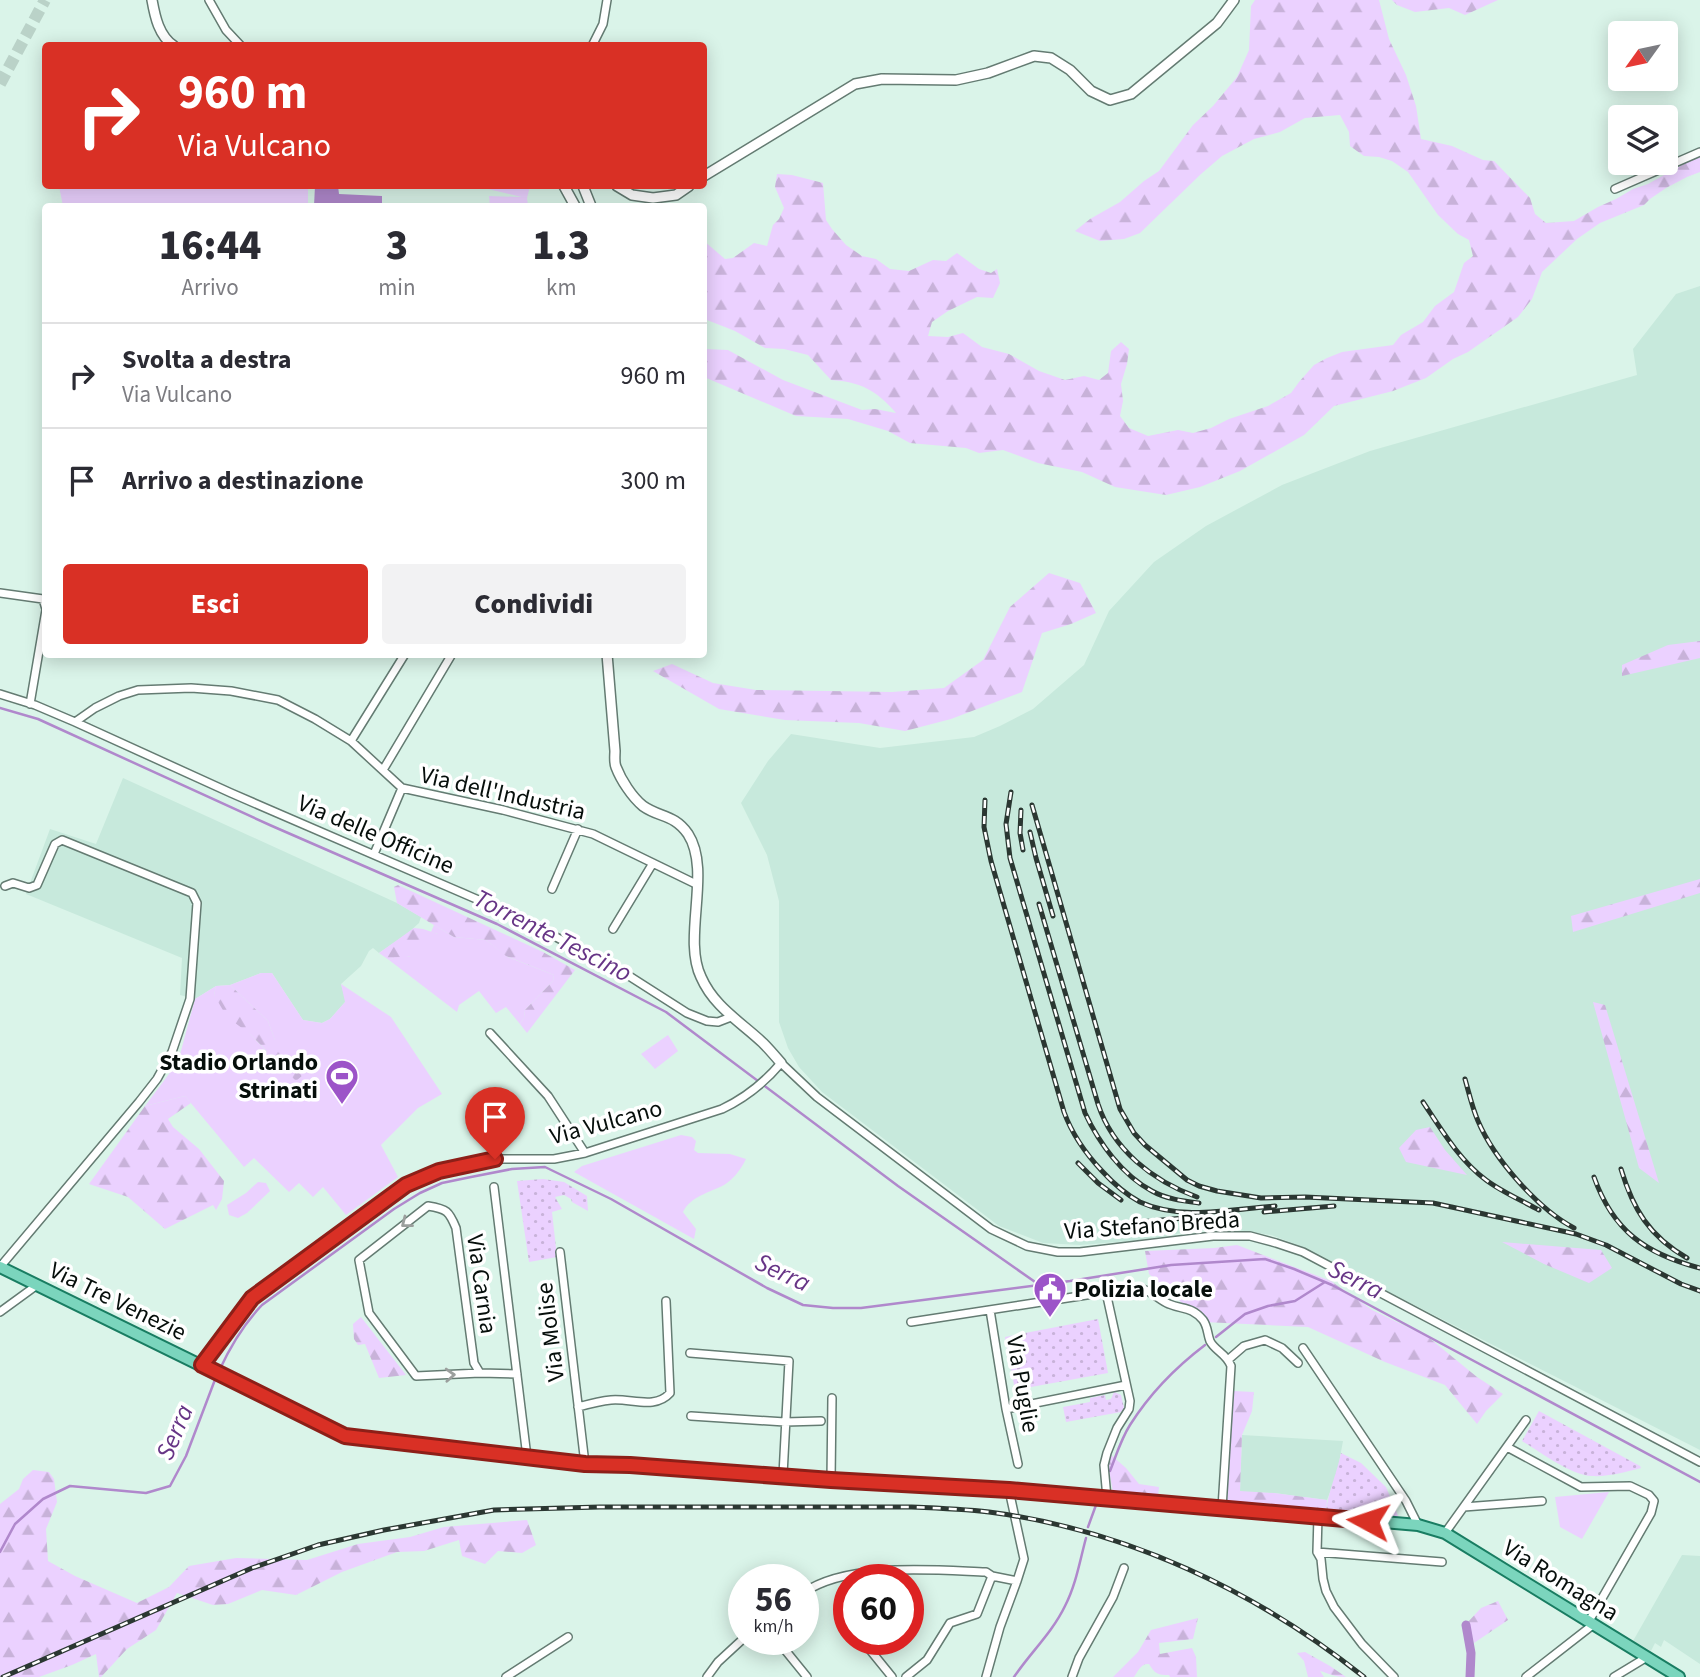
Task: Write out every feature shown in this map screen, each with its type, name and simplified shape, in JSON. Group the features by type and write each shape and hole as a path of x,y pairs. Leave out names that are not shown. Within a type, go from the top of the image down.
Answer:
{"main road":[{"name":"Via Tre Venezie","path":"0,1267 345,1436 585,1464 1009,1490 1418,1525"},
{"name":"Via Romagna","path":"1418,1525 1445,1533 1679,1677"}],"street":[{"path":"152,0 156,22 169,42"},
{"path":"209,0 226,30 237,42"},
{"path":"594,42 603,24 607,0"},
{"path":"707,174 855,84 882,79 956,80 988,73 1034,56 1051,58 1070,70 1091,91 1110,100 1131,94 1217,23 1234,0"},
{"path":"1615,189 1700,152"},
{"path":"622,189 632,195 653,198 676,195 685,189"},
{"path":"0,593 42,599"},
{"path":"30,704 42,634"},
{"path":"351,741 403,658"},
{"path":"383,770 450,658"},
{"path":"607,658 614,764 627,788 644,806 675,820 688,835 695,851 698,885 695,950 699,975 708,992 730,1017 762,1042 781,1063"},
{"name":"Via dell'Industria","path":"75,722 95,708 138,690 191,688 232,691 278,700 351,741 402,788 578,829 698,885"},
{"name":"Via delle Officine","path":"0,694 75,722 520,918 626,974 687,1013 707,1021 718,1022 730,1017"},
{"path":"374,853 402,788"},
{"path":"552,889 578,829"},
{"path":"0,1267 139,1102 157,1079 172,1052 190,999 197,902 192,893 62,840 55,844 37,885 29,888 13,883 5,886"},
{"path":"613,929 653,863"},
{"path":"490,1033 548,1096 586,1153"},
{"name":"Via Vulcano","path":"206,1367 252,1298 406,1185 439,1171 495,1159 554,1159 586,1153 722,1109 756,1088 781,1063"},
{"name":"Via Stefano Breda","path":"781,1063 817,1097 991,1229 1027,1246 1058,1252 1080,1252 1213,1236 1251,1236 1276,1243 1303,1252 1700,1462"},
{"name":"Via Carnia","path":"495,1187 527,1457"},
{"name":"Via Carnia","path":"480,1373 474,1363 456,1228 450,1214 441,1208 428,1206 359,1260 369,1313 416,1376 517,1374"},
{"name":"Via Molise","path":"560,1252 585,1464"},
{"path":"0,1312 37,1285"},
{"path":"1107,1498 1104,1465 1130,1401 1106,1292 1139,1288 1167,1303 1186,1307 1201,1318 1207,1327 1209,1339 1229,1359 1231,1366 1222,1508"},
{"name":"Via Puglie","path":"911,1322 1106,1292"},
{"name":"Via Molise","path":"578,1407 613,1399 654,1402 664,1399 670,1393 666,1301"},
{"name":"Via Puglie","path":"990,1310 1018,1465"},
{"path":"1229,1359 1244,1346 1265,1340 1282,1349 1298,1363"},
{"path":"1303,1348 1406,1501 1418,1525"},
{"path":"690,1353 789,1362 783,1475"},
{"path":"1006,1409 1126,1385"},
{"path":"831,1480 832,1398"},
{"path":"691,1416 785,1422 821,1421"},
{"path":"1445,1533 1526,1420"},
{"path":"1507,1447 1581,1487 1630,1486 1649,1495 1654,1501 1651,1513 1591,1623 1526,1677"},
{"path":"986,1677 1024,1559 1009,1490"},
{"path":"1464,1507 1542,1501"},
{"path":"1318,1516 1317,1552 1321,1559 1326,1591 1334,1607 1362,1644 1394,1677"},
{"path":"1317,1552 1442,1562"},
{"path":"1072,1677 1079,1658 1113,1597 1124,1568"},
{"path":"819,1583 848,1575 923,1570 986,1572 992,1576 1017,1581"},
{"path":"906,1677 927,1660 950,1623 977,1614 992,1576"},
{"path":"506,1677 568,1637"},
{"path":"707,1677 728,1653"},
{"path":"789,1655 807,1677"},
{"path":"874,1655 892,1677"},
{"path":"1614,1677 1647,1657"}],"shaded area":[{"path":"315,189 338,189 339,194 382,196 382,203 314,203"},
{"path":"1700,286 1700,1450 1298,1245 1271,1235 1231,1229 1080,1245 1043,1243 999,1226 822,1092 799,1067 788,1048 779,1022 779,901 767,855 741,803 768,761 791,734 880,748 974,737 1000,726 1033,709 1084,665 1109,611 1154,562 1206,526 1282,485 1370,451 1637,375 1633,349 1676,294"},
{"path":"123,778 397,903 421,917 419,923 379,953 373,948 369,951 361,966 341,984 346,1001 330,1019 322,1023 303,1020 272,973 261,973 230,985 216,986 195,999 180,995 182,958 26,894 50,829 96,844"},
{"path":"1242,1435 1343,1441 1337,1474 1327,1500 1274,1493 1240,1492"},
{"path":"1682,1555 1700,1556 1700,1664 1664,1640 1661,1647 1655,1643 1651,1651 1633,1641"}],"green space":[{"path":"1255,0 1379,0 1389,39 1406,75 1416,106 1421,139 1452,146 1483,160 1494,161 1530,198 1535,214 1546,223 1574,221 1664,175 1678,175 1678,167 1700,155 1700,172 1666,188 1644,205 1600,223 1577,239 1542,272 1532,299 1518,317 1426,378 1393,391 1334,406 1304,435 1240,471 1200,487 1166,495 1115,487 1082,472 1038,463 1003,450 979,453 966,448 910,443 888,431 848,419 796,416 707,378 707,349 728,350 783,380 862,410 875,409 896,413 882,398 867,389 831,380 808,355 765,348 735,331 707,320 707,244 725,259 733,258 754,243 767,246 773,225 784,208 775,187 777,174 823,183 826,220 832,229 846,245 890,269 909,271 933,260 946,261 957,253 979,269 991,273 997,269 1000,283 993,298 977,297 948,311 932,322 928,336 948,337 963,333 982,347 1009,354 1039,371 1065,380 1084,376 1099,380 1108,373 1111,351 1121,342 1129,349 1121,384 1123,401 1120,416 1129,428 1148,436 1178,430 1193,433 1211,428 1268,406 1291,393 1314,365 1327,358 1342,352 1393,345 1401,335 1423,322 1435,306 1454,292 1464,263 1473,256 1469,240 1458,234 1438,215 1408,172 1392,161 1364,156 1350,146 1349,132 1340,115 1305,118 1280,132 1254,139 1222,156 1140,233 1124,239 1100,241 1075,231 1120,202 1159,171 1193,125 1237,77 1249,50 1251,6"},
{"path":"1392,0 1498,0 1465,15 1449,8 1415,12 1397,5"},
{"path":"60,189 308,189 308,203 62,203"},
{"path":"488,189 529,189 528,203 490,203 489,196 522,197"},
{"path":"1049,573 1080,583 1096,613 1042,633 1022,692 951,719 905,731 859,723 785,720 719,709 653,671 672,664 713,683 756,690 892,692 944,688 983,660 1010,607"},
{"path":"1700,641 1700,658 1622,676 1622,665 1668,645"},
{"path":"1700,879 1700,893 1573,932 1571,916"},
{"path":"398,885 543,952 575,970 527,1033 520,1024 525,1010 553,981 554,975 506,956 486,940 454,937 397,903 394,887"},
{"path":"434,925 454,937 486,940 508,957 554,975 553,981 525,1010 520,1024 506,1007 496,1013 479,991 459,1005 457,1012 389,960 409,957 438,934 431,932"},
{"path":"414,928 438,934 437,939 417,955 389,960 379,953"},
{"path":"261,973 272,973 303,1020 322,1023 330,1019 345,1002 341,984 391,1017 442,1094 418,1108 381,1145 398,1177 346,1215 323,1187 313,1197 299,1183 289,1192 254,1158 244,1167 185,1096 145,1106 178,1062 195,999 216,986 214,995 267,1052 275,1040 268,1021 230,985"},
{"path":"230,985 268,1021 275,1040 300,1056 304,1066 299,1072 303,1075 296,1081 250,1034 227,1017 214,995 216,986"},
{"path":"1593,1002 1605,1005 1659,1183 1639,1168"},
{"path":"668,1035 678,1051 655,1069 641,1054"},
{"path":"185,1096 191,1103 168,1119 173,1127 199,1149 224,1181 222,1199 216,1210 213,1205 165,1229 128,1197 89,1184 145,1106"},
{"path":"1430,1127 1445,1150 1467,1175 1406,1162 1399,1148 1416,1130"},
{"path":"681,1135 692,1137 696,1141 694,1150 698,1153 730,1154 746,1159 728,1183 686,1207 683,1212 696,1229 694,1239 574,1172 582,1166"},
{"path":"543,1179 564,1182 587,1196 588,1211 564,1195 555,1197 562,1209 552,1212 557,1257 529,1262 517,1181"},
{"path":"258,1182 266,1183 270,1191 247,1213 238,1218 229,1215 227,1205"},
{"path":"1502,1242 1601,1250 1612,1268 1589,1283"},
{"path":"1237,1245 1331,1281 1372,1310 1428,1337 1477,1377 1503,1394 1477,1424 1445,1385 1385,1362 1308,1327 1204,1322 1149,1274 1145,1251"},
{"path":"361,1317 406,1375 379,1378 365,1344 358,1345 354,1339 353,1324"},
{"path":"1098,1319 1108,1373 1015,1390 1005,1337"},
{"path":"1233,1391 1254,1392 1252,1411 1242,1435 1240,1491 1327,1500 1326,1512 1227,1504"},
{"path":"1114,1392 1121,1395 1124,1408 1121,1412 1066,1422 1063,1407 1090,1402 1090,1398 1105,1395 1106,1400 1111,1399"},
{"path":"1539,1411 1641,1468 1592,1476 1574,1472 1556,1462 1522,1441"},
{"path":"1341,1453 1361,1463 1386,1487 1399,1518 1326,1512"},
{"path":"1111,1455 1139,1484 1159,1487 1158,1497 1116,1496 1113,1493 1108,1464"},
{"path":"33,1470 49,1472 54,1479 57,1502 46,1529 48,1561 137,1603 169,1587 189,1566 236,1558 307,1560 358,1544 410,1537 444,1527 527,1520 536,1545 522,1553 498,1551 485,1564 462,1556 459,1540 424,1551 397,1552 342,1572 296,1595 262,1590 228,1604 213,1605 177,1593 156,1630 127,1649 101,1677 96,1654 39,1677 0,1677 0,1504 19,1489 23,1479"},
{"path":"1609,1492 1582,1539 1560,1527 1555,1497"},
{"path":"1498,1601 1508,1620 1474,1643 1468,1622 1481,1608"},
{"path":"1198,1618 1193,1639 1159,1643 1160,1654 1192,1648 1196,1657 1197,1677 1170,1677 1155,1672 1146,1664 1134,1677 1113,1677 1138,1652 1151,1630"},
{"path":"1305,1652 1346,1677 1320,1671 1324,1677 1308,1677 1304,1661 1297,1653"}],"waterway":[{"name":"Torrente Tescino","path":"0,708 38,719 272,826 497,924 666,1012 898,1186 1038,1284"},
{"name":"Serra","path":"219,1371 238,1336 262,1305 394,1209 442,1183 512,1169 545,1167 611,1199 767,1288 803,1305 861,1308 1171,1265 1265,1259 1332,1285 1700,1482"},
{"path":"1216,1337 1245,1314 1295,1301 1325,1282"},
{"path":"1110,1471 1121,1442 1137,1414 1154,1392 1205,1345"},
{"name":"Serra","path":"0,1552 15,1524 43,1499 70,1486 146,1493 170,1486 186,1456 216,1377"},
{"path":"1088,1527 1096,1505"},
{"path":"1014,1677 1054,1625 1065,1606 1075,1581 1086,1538"},
{"path":"1466,1625 1471,1653 1470,1677"}],"tunnel":[{"path":"0,84 45,0"}],"railway":[{"path":"1011,792 1006,824 1010,858 1085,1113 1104,1147 1121,1167 1141,1184 1163,1196 1199,1203"},
{"path":"985,800 984,827 991,861 1064,1112 1085,1151 1120,1188 1140,1202 1156,1208 1207,1212 1275,1206"},
{"path":"1032,805 1120,1109 1134,1133 1145,1145 1187,1180 1217,1191 1261,1198 1305,1197 1433,1203 1576,1234 1606,1245 1700,1291"},
{"path":"1021,810 1020,833 1023,850"},
{"path":"1030,832 1053,916"},
{"path":"1039,904 1105,1121 1124,1149 1150,1173 1197,1197"},
{"path":"1465,1079 1478,1121 1506,1167 1546,1209 1574,1228"},
{"path":"1423,1102 1451,1144 1476,1172 1498,1188 1539,1210"},
{"path":"1078,1163 1098,1183 1121,1200"},
{"path":"1621,1169 1631,1197 1644,1220 1662,1240 1687,1258"},
{"path":"1594,1177 1611,1212 1634,1238 1663,1255 1700,1268"},
{"path":"1264,1212 1334,1206"},
{"path":"1107,1225 1184,1218"},
{"path":"3,1677 252,1568 318,1545 494,1510 600,1507 910,1507 979,1511 1040,1521 1091,1533 1188,1569 1279,1617 1364,1677"}],"place":[{"name":"Stadio Orlando Strinati","path":"342,1106"},
{"name":"Polizia locale","path":"1050,1319"}],"route":[{"path":"495,1159 439,1171 406,1185 252,1298 202,1365 345,1436 585,1464 1009,1490 1368,1521"}]}
